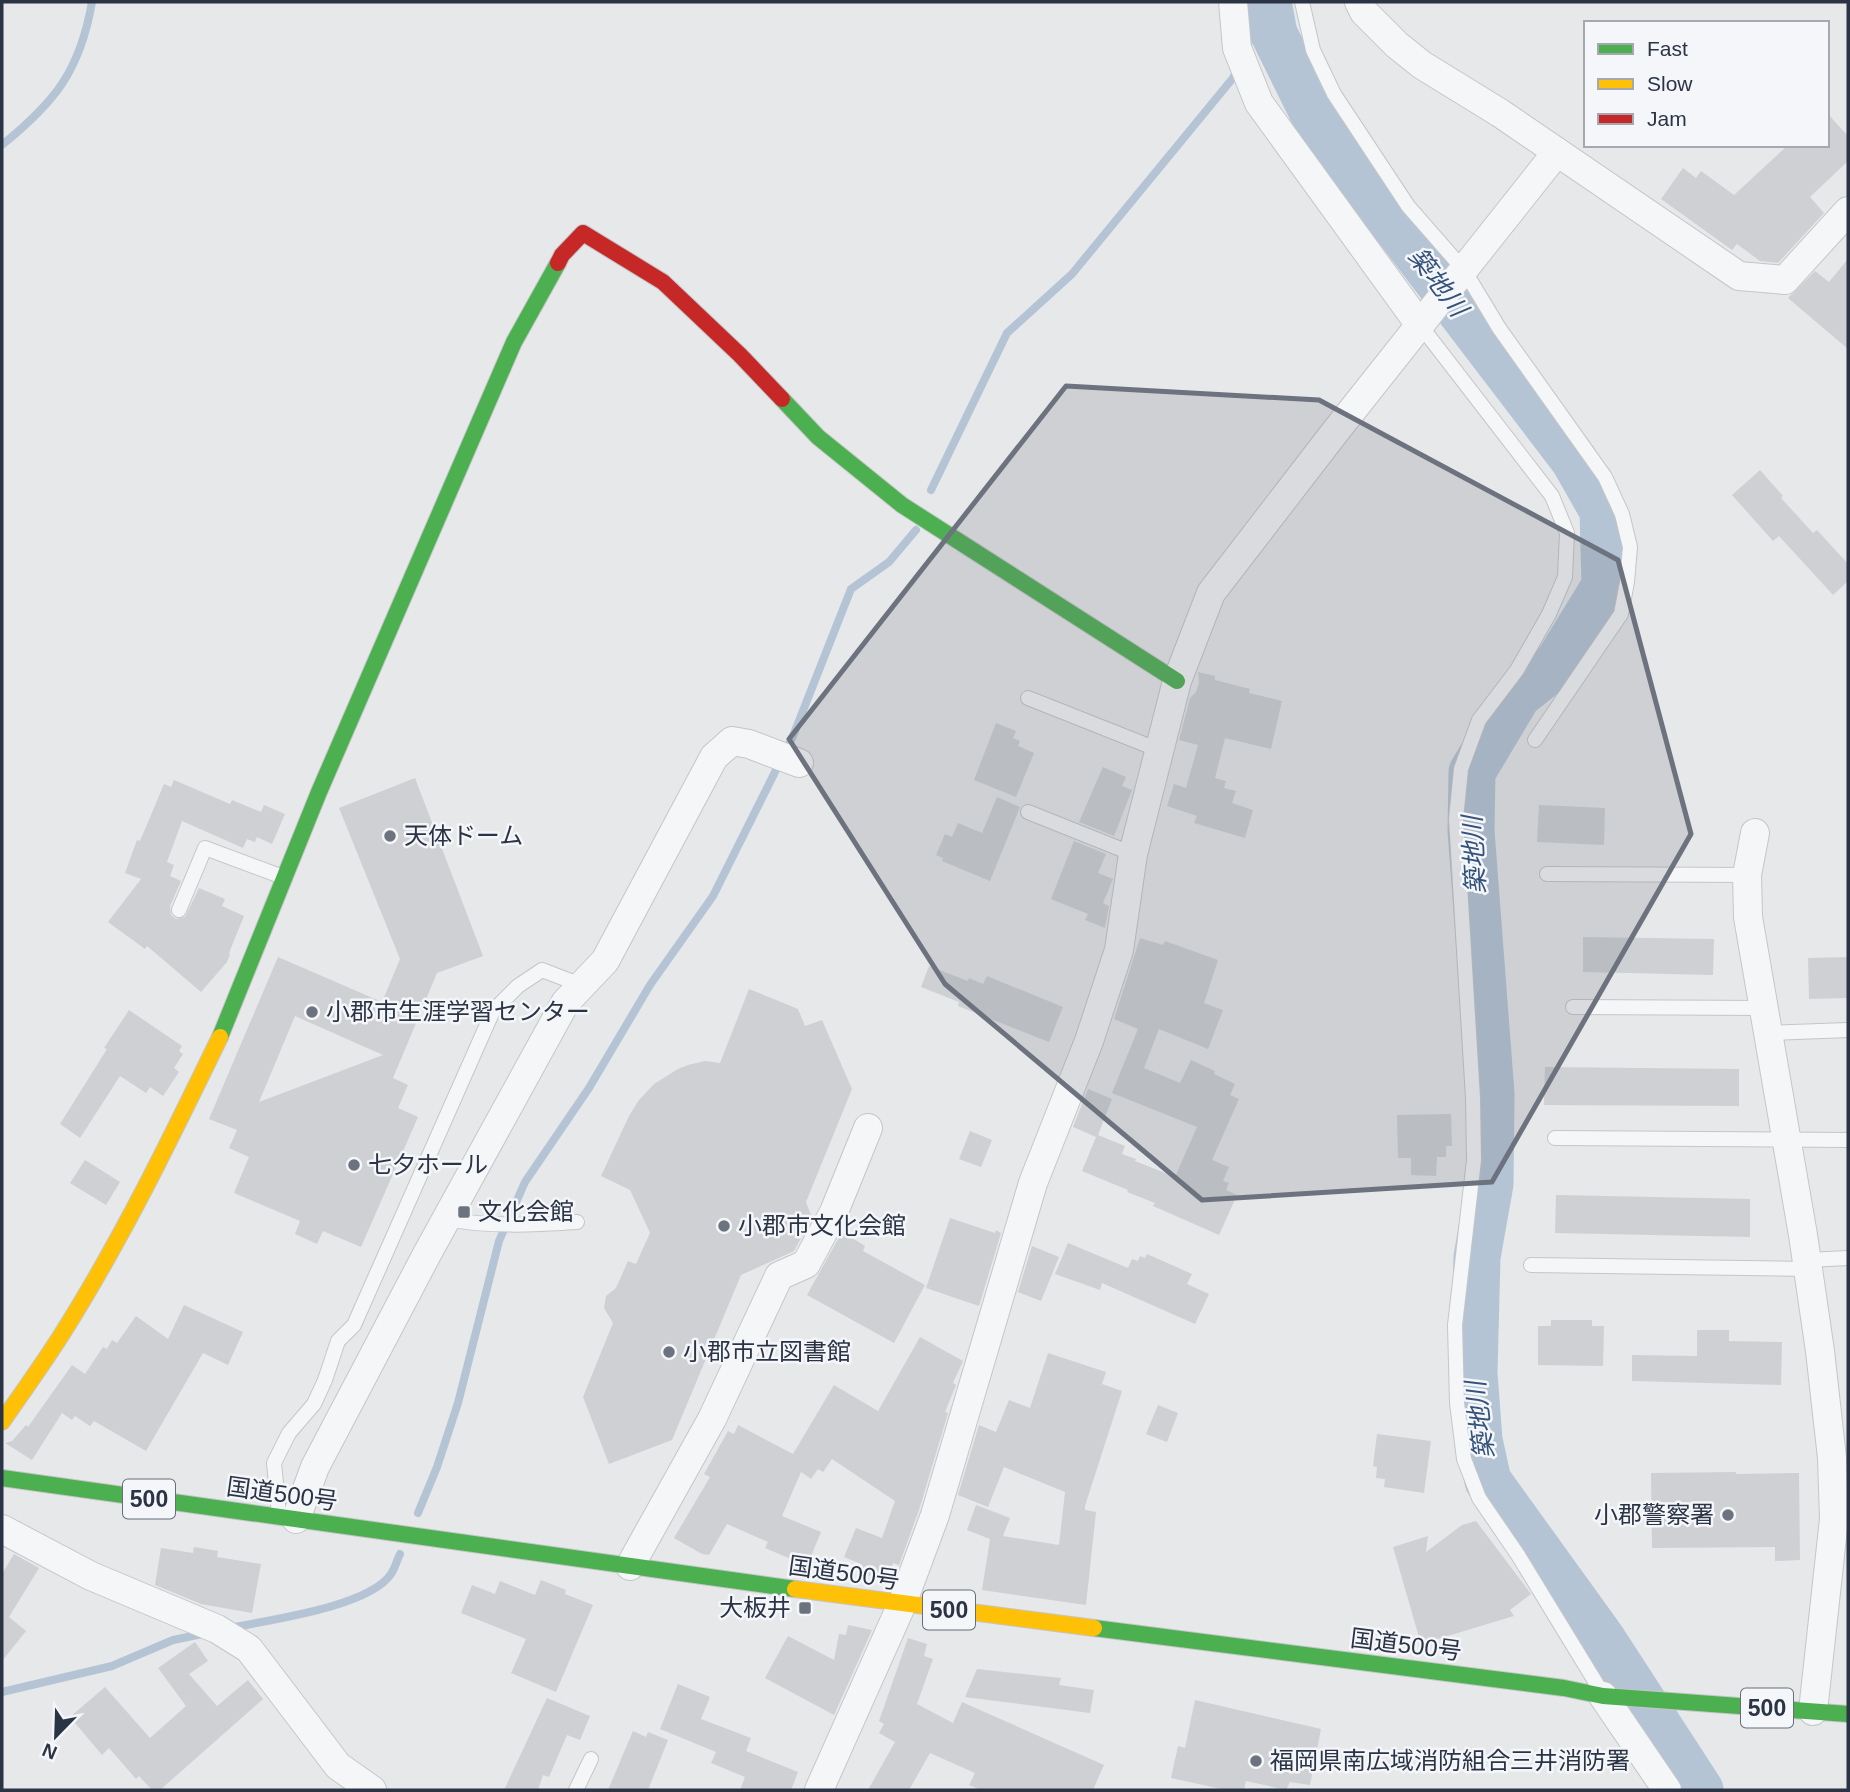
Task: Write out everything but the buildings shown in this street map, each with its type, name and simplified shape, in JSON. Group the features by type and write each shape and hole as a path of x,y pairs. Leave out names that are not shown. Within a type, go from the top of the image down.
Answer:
{"main road":[{"path":"2,1422 62,1334 120,1236 163,1154 226,1024 318,792 514,342 562,254 583,233 663,282 740,355 818,437 902,505 1177,681"},
{"name":"国道500号","path":"2,1478 902,1604 1564,1688 1603,1696 1848,1714"}],"street":[{"path":"1233,2 1237,48 1259,103 1423,322"},
{"path":"1359,2 1364,12 1397,45 1422,65 1500,113 1740,276 1785,280 1848,211"},
{"path":"818,1790 902,1604 935,1515 1032,1183 1089,1041 1119,950 1133,854 1159,750 1177,681 1212,593 1557,152"},
{"path":"288,1518 446,1219 565,1003 605,961 714,757 732,741 749,744 799,763"},
{"path":"1755,833 1747,875 1748,917 1788,1141 1820,1351 1832,1458 1834,1519 1813,1711"},
{"path":"630,1566 712,1419 779,1276 806,1264 834,1212 868,1128"},
{"path":"2,1529 91,1577 218,1629 249,1649 338,1766 372,1790"},
{"path":"1603,1696 1667,1790"}],"lane":[{"path":"1302,2 1313,50 1334,94 1408,206 1462,272 1605,477 1622,514 1629,547 1628,582 1621,614 1535,740"},
{"path":"1423,322 1552,496 1567,534 1565,577 1549,614 1517,670 1479,720 1461,769 1456,819 1473,1098 1474,1160 1455,1325 1457,1390 1464,1459 1479,1498 1518,1555 1603,1696"},
{"path":"1028,698 1159,750"},
{"path":"1028,811 1133,854"},
{"path":"179,909 205,848 285,877"},
{"path":"1547,874 1747,875"},
{"path":"288,1518 274,1463 289,1433 314,1405 338,1341 354,1325 494,1011 518,986 542,970 582,985"},
{"path":"1573,1007 1766,1020 1848,1030"},
{"path":"1555,1138 1848,1140"},
{"path":"446,1219 477,1224 526,1226 577,1222"},
{"path":"1531,1265 1807,1265 1848,1258"},
{"path":"576,1790 591,1759"}],"highlighted area":[{"path":"1066,386 1319,400 1618,560 1691,834 1492,1182 1202,1200 945,984 789,739"}],"waterway":[{"path":"2,145 37,114 62,83 80,47 92,2"},
{"path":"1246,48 1266,2"},
{"name":"築地川","path":"1268,2 1274,34 1320,127 1574,460 1603,511 1605,586 1557,664 1518,695 1472,772 1471,831 1491,1094 1490,1184 1477,1257 1474,1373 1479,1440 1488,1481 1602,1639 1700,1790"},
{"path":"931,490 1007,333 1072,274 1233,78 1237,69"},
{"path":"418,1513 437,1467 458,1403 499,1241 525,1182 589,1088 650,985 713,896 793,736 851,589 889,562 916,530"},
{"path":"230,1628 292,1616 362,1595 391,1574 400,1554"},
{"path":"2,1692 112,1666 173,1640 207,1633"}],"traffic: fast":[{"path":"220,1037 319,792 514,342 558,263"},
{"path":"782,399 818,437 902,505 1177,681"},
{"path":"2,1478 795,1589"},
{"path":"1094,1628 1564,1688 1603,1696 1848,1714"}],"traffic: slow":[{"path":"2,1422 62,1334 105,1262 220,1037"},
{"path":"795,1589 1094,1628"}],"traffic: jam":[{"path":"558,263 583,233 663,282 782,399"}],"place":[{"name":"天体ドーム","path":"390,836"},
{"name":"小郡市生涯学習センター","path":"312,1012"},
{"name":"七夕ホール","path":"354,1165"},
{"name":"文化会館","path":"464,1212"},
{"name":"小郡市文化会館","path":"724,1226"},
{"name":"小郡市立図書館","path":"669,1352"},
{"name":"小郡警察署","path":"1728,1515"},
{"name":"大板井","path":"805,1608"},
{"name":"福岡県南広域消防組合三井消防署","path":"1256,1761"}]}
